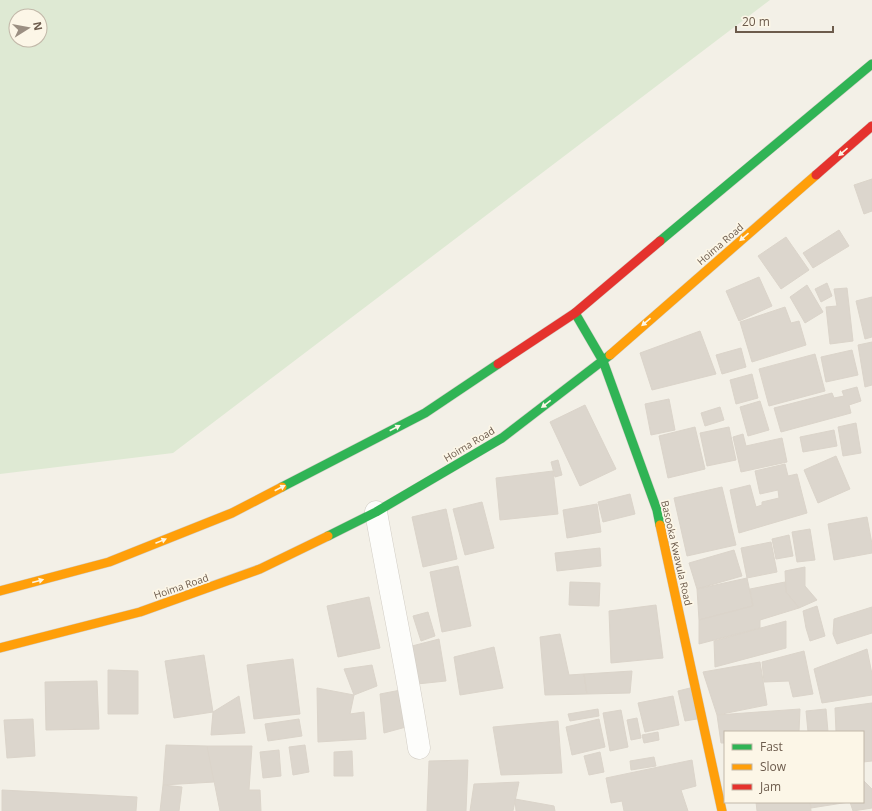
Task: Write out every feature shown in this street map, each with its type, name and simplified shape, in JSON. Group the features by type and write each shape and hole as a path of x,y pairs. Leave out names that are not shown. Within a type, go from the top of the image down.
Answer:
{"main road":[{"path":"0,591 109,562 232,512 425,413 575,312 872,64"},
{"name":"Hoima Road","path":"0,648 140,612 253,572 376,512 502,438 602,360 872,126"},
{"name":"Basooka Kwavula Road","path":"575,312 602,360 657,510 722,811"}],"street":[{"path":"376,512 420,748"}],"green space":[{"path":"0,0 770,0 173,453 0,474"}],"building":[{"path":"872,179 872,211 864,214 854,185"},
{"path":"839,230 849,246 813,268 803,253"},
{"path":"786,237 809,270 781,289 758,256"},
{"path":"759,277 772,306 739,321 726,291"},
{"path":"827,283 832,296 821,302 815,289"},
{"path":"807,285 823,312 805,323 790,297"},
{"path":"847,288 853,341 830,344 826,307 837,306 834,289"},
{"path":"872,297 872,337 865,339 856,301"},
{"path":"785,307 791,323 799,321 806,345 752,362 740,322"},
{"path":"700,331 716,374 652,390 640,353"},
{"path":"872,342 872,385 865,387 858,345"},
{"path":"741,348 746,367 722,374 716,355"},
{"path":"852,350 858,375 826,382 821,357"},
{"path":"815,354 825,391 769,406 759,369"},
{"path":"752,374 758,398 736,404 730,380"},
{"path":"857,387 861,401 849,405 851,413 781,432 774,408 832,393 834,398 844,396 842,391"},
{"path":"669,399 675,430 651,435 645,404"},
{"path":"760,401 769,430 748,436 740,407"},
{"path":"585,405 616,469 580,486 550,422"},
{"path":"720,407 724,420 705,426 701,413"},
{"path":"856,423 861,453 843,456 838,427"},
{"path":"695,427 705,469 668,478 659,436"},
{"path":"729,427 736,460 707,466 700,433"},
{"path":"834,430 837,446 803,452 800,437"},
{"path":"743,434 746,446 782,438 787,462 741,472 733,437"},
{"path":"836,456 850,489 818,503 804,470"},
{"path":"558,460 562,475 555,477 551,462"},
{"path":"785,464 788,476 797,474 807,513 739,533 730,490 750,485 756,507 762,505 762,502 779,498 778,490 760,494 755,471"},
{"path":"553,471 558,514 500,520 496,478"},
{"path":"722,487 736,545 687,556 674,498"},
{"path":"630,494 635,514 603,522 598,502"},
{"path":"482,502 494,548 465,555 453,509"},
{"path":"597,504 601,532 567,538 563,510"},
{"path":"446,509 457,559 423,567 412,517"},
{"path":"867,517 872,544 872,553 834,560 828,524"},
{"path":"810,529 815,560 797,562 792,532"},
{"path":"789,535 793,556 776,559 772,539"},
{"path":"771,542 777,572 747,578 741,548"},
{"path":"600,548 601,566 557,571 555,553"},
{"path":"734,550 742,576 697,589 689,563"},
{"path":"458,566 471,626 442,632 430,572"},
{"path":"805,567 805,586 817,600 799,608 786,592 785,571"},
{"path":"747,578 753,606 699,620 697,589"},
{"path":"570,582 600,583 599,606 569,605"},
{"path":"785,582 786,592 799,608 760,620 760,628 699,644 699,620 753,606 750,589"},
{"path":"369,597 380,648 338,657 327,606"},
{"path":"656,605 663,658 611,663 609,611"},
{"path":"817,606 825,636 810,641 803,611"},
{"path":"872,607 872,633 837,644 833,634 834,619"},
{"path":"428,612 435,636 421,641 413,616"},
{"path":"786,621 786,648 715,667 714,641"},
{"path":"560,634 569,675 584,674 587,694 545,695 540,637"},
{"path":"439,639 446,681 417,684 412,646"},
{"path":"494,647 503,688 460,695 454,657"},
{"path":"867,649 872,674 872,695 822,703 814,669"},
{"path":"804,651 813,694 793,697 789,681 764,682 762,662"},
{"path":"204,655 213,712 174,718 165,661"},
{"path":"293,659 300,714 254,719 247,665"},
{"path":"760,662 767,705 717,715 703,672"},
{"path":"372,665 377,686 354,695 344,669"},
{"path":"108,670 138,671 138,714 108,714"},
{"path":"632,671 630,693 587,694 584,674"},
{"path":"97,681 99,729 46,730 45,682"},
{"path":"317,688 354,695 350,714 364,712 366,739 318,742"},
{"path":"690,688 697,719 685,721 678,691"},
{"path":"406,689 406,727 384,733 380,694"},
{"path":"239,696 245,733 211,735 213,712"},
{"path":"673,696 679,725 645,732 638,703"},
{"path":"872,703 872,761 864,762 864,731 836,731 835,708"},
{"path":"598,709 599,716 570,721 568,714"},
{"path":"800,709 799,731 724,731 724,743 721,743 717,715"},
{"path":"826,709 828,731 808,731 806,711"},
{"path":"621,710 628,747 610,751 603,713"},
{"path":"637,718 641,738 631,740 627,720"},
{"path":"33,719 35,756 7,758 4,720"},
{"path":"299,719 302,736 268,741 265,724"},
{"path":"599,719 605,747 572,755 566,727"},
{"path":"558,721 562,773 501,775 493,727"},
{"path":"658,732 659,740 644,743 642,735"},
{"path":"166,745 207,746 214,782 163,785"},
{"path":"305,745 309,772 293,775 289,747"},
{"path":"207,746 252,746 249,790 260,790 261,811 220,811"},
{"path":"279,750 281,776 263,778 260,752"},
{"path":"352,751 353,776 334,776 334,752"},
{"path":"600,752 604,772 589,775 584,756"},
{"path":"654,757 656,766 631,770 630,761"},
{"path":"468,760 466,811 427,811 429,761"},
{"path":"692,760 696,786 681,790 688,811 624,811 622,801 611,803 606,778"},
{"path":"864,781 872,789 872,808 853,811 850,803 864,803"},
{"path":"519,782 513,811 470,811 474,784"},
{"path":"163,785 182,787 179,811 160,811"},
{"path":"2,790 137,797 136,811 2,811"},
{"path":"515,799 554,806 555,811 516,811"},
{"path":"756,803 810,803 811,811 757,811"},
{"path":"810,803 843,803 811,808"}],"traffic: fast":[{"path":"660,241 872,64"},
{"path":"575,313 603,361 657,510 660,525"},
{"path":"328,536 376,512 502,438 610,355"},
{"path":"282,487 425,413 498,364"}],"traffic: slow":[{"path":"610,355 816,175"},
{"path":"0,591 109,562 232,513 282,487"},
{"path":"660,525 722,811"},
{"path":"0,648 140,612 260,569 328,536"}],"traffic: jam":[{"path":"816,175 872,126"},
{"path":"498,364 575,313 660,241"}]}
